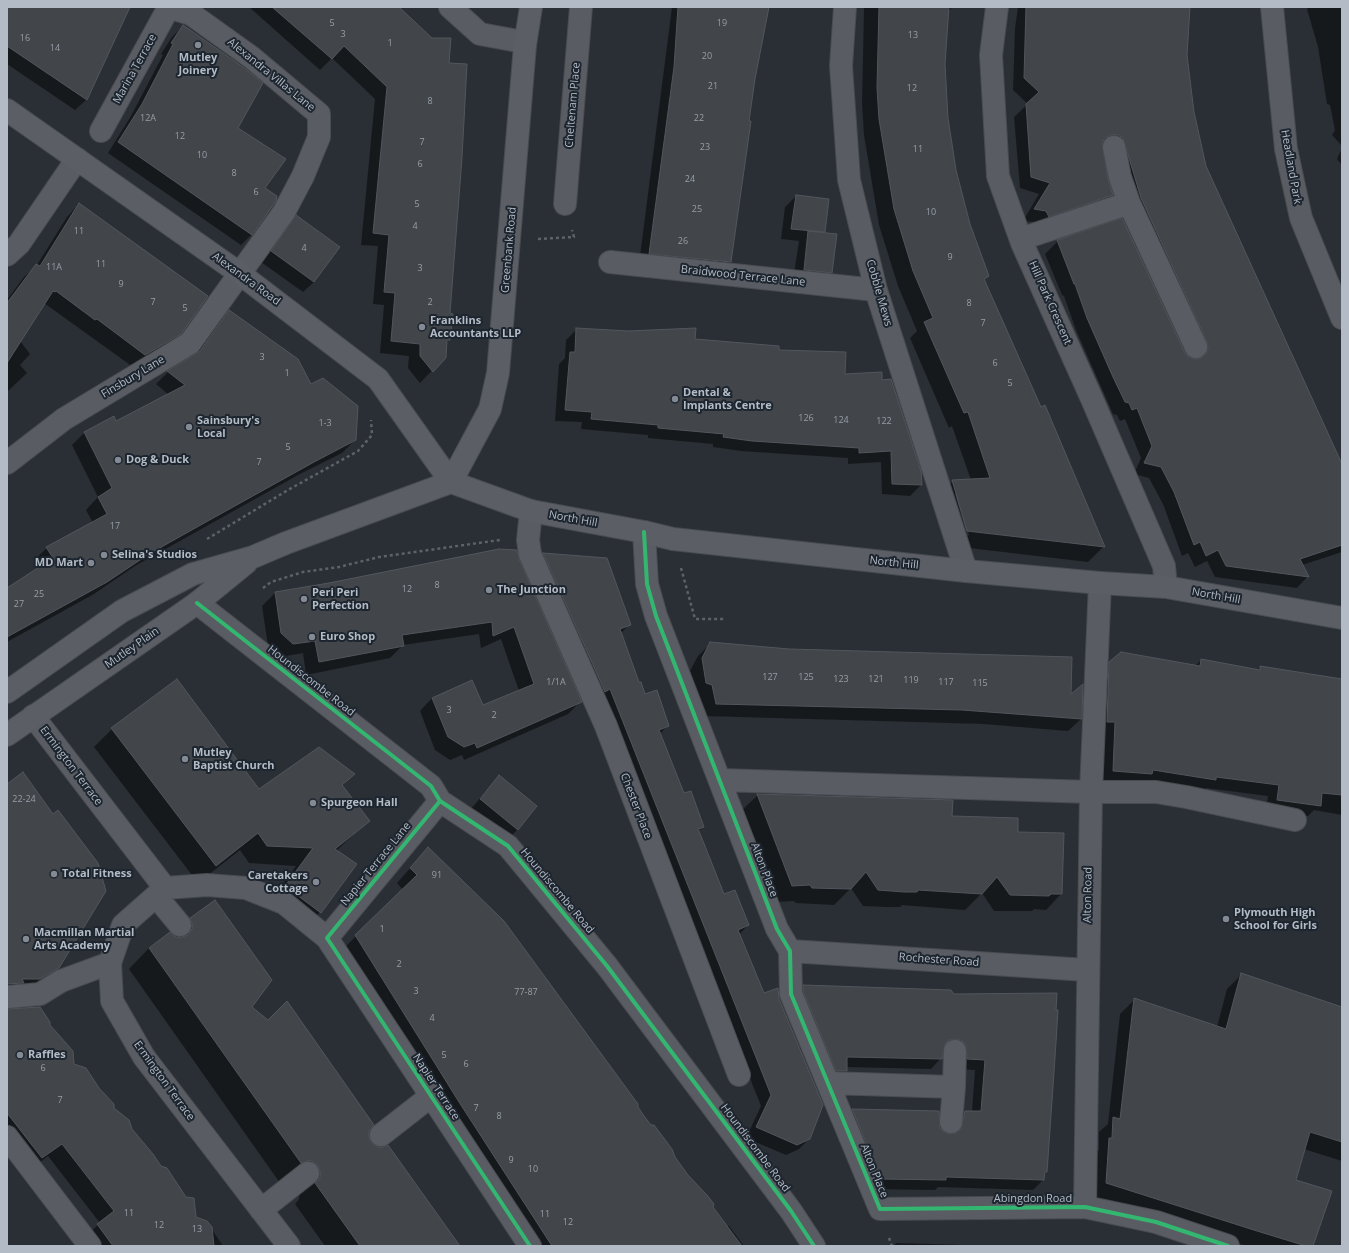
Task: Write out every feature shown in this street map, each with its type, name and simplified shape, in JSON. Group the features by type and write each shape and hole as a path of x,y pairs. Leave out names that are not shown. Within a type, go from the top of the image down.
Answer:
{"main road":[{"name":"Greenbank Road","path":"450,482 490,409 498,373 525,45 532,7"},
{"name":"Alexandra Road","path":"7,110 239,273 378,379 450,482"},
{"name":"North Hill","path":"450,482 531,512 644,532 673,539 966,571 1100,583 1166,587 1342,618"},
{"name":"Mutley Plain","path":"7,692 122,611 193,574 253,557 286,543 450,482"},
{"name":"Mutley Plain","path":"7,735 197,603 253,557"}],"street":[{"name":"Marina Terrace","path":"101,131 169,7"},
{"name":"Alexandra Villas Lane","path":"169,7 197,18 251,57 320,114 319,137 293,197 284,212 239,273"},
{"path":"450,7 480,34 518,41 525,45"},
{"name":"Cheltenam Place","path":"565,204 581,7"},
{"name":"Cobble Mews","path":"845,7 841,66 849,180 876,290 966,571"},
{"name":"Hill Park Crescent","path":"997,7 991,55 998,176 1021,239 1092,398 1164,566 1166,587"},
{"name":"Headland Park","path":"1272,7 1286,149 1300,218 1342,318"},
{"path":"1114,147 1120,177 1129,203 1196,347"},
{"path":"7,255 20,244 78,159"},
{"path":"1021,239 1129,203"},
{"name":"Braidwood Terrace Lane","path":"610,262 876,290"},
{"name":"Finsbury Lane","path":"7,463 64,418 190,343 239,273"},
{"name":"Chester Place","path":"531,512 528,540 530,554 606,726 739,1075"},
{"name":"Alton Place","path":"644,532 647,584 656,616 721,780 777,929 790,951 791,994 880,1209"},
{"name":"Alton Road","path":"1085,1207 1087,970 1091,792 1100,583"},
{"name":"Houndiscombe Road","path":"197,603 431,786 440,801 508,846 607,966 786,1205 814,1246"},
{"name":"Ermington Terrace","path":"33,716 156,896 123,925 110,962 112,1001 144,1057 288,1246"},
{"path":"721,780 1091,792 1156,792 1295,820"},
{"name":"Napier Terrace Lane","path":"327,938 440,801"},
{"name":"Napier Terrace","path":"156,896 207,885 246,888 284,903 327,938 530,1246"},
{"path":"156,896 174,929"},
{"name":"Rochester Road","path":"790,951 1087,970"},
{"path":"7,997 40,994 61,981 110,962"},
{"path":"951,1122 955,1051"},
{"path":"828,1083 954,1086"},
{"path":"381,1135 431,1096"},
{"path":"7,1137 90,1246"},
{"path":"261,1210 308,1173"},
{"name":"Abingdon Road","path":"880,1209 1085,1207 1156,1222 1228,1246"}],"path":[{"path":"509,240 574,236"},
{"path":"203,542 288,490 358,451 372,435 371,416"},
{"path":"673,539 695,620 725,619"},
{"path":"271,582 303,572 339,567 379,557 490,541 528,540"}],"building":[{"path":"7,7 130,7 87,100 7,46"},
{"path":"272,7 399,7 432,38 451,38 449,63 467,64 462,158 450,313 453,314 450,340 447,340 446,358 433,372 420,356 420,344 391,341 395,293 384,292 389,235 373,233 387,87 344,46 332,59"},
{"path":"678,7 769,7 755,79 749,121 751,121 731,262 649,254 674,67"},
{"path":"879,7 949,7 945,64 948,118 956,170 970,224 989,276 984,279 1041,407 1045,405 1105,547 967,531 952,480 990,478 968,412 964,413 924,322 933,318 913,271 894,209 879,119 877,88"},
{"path":"1026,7 1190,7 1187,55 1194,112 1206,166 1342,464 1342,545 1300,559 1309,577 1226,566 1218,550 1206,556 1200,542 1194,545 1174,492 1161,467 1144,463 1152,446 1137,408 1132,410 1129,403 1125,402 1113,377 1087,318 1057,240 1122,218 1185,353 1189,357 1195,359 1201,358 1206,354 1208,348 1207,342 1141,198 1123,138 1118,135 1111,135 1105,138 1102,143 1108,179 1113,195 1049,217 1046,211 1034,209 1050,183 1031,177 1026,104 1039,92 1024,78"},
{"path":"183,25 243,67 263,83 238,128 286,159 265,188 277,196 276,201 252,235 118,142 142,104 173,44 171,43"},
{"path":"796,195 829,199 825,232 791,229"},
{"path":"79,203 208,296 181,334 145,355 97,319 95,320 56,291 53,291 7,363 7,303 36,264 40,266"},
{"path":"296,215 340,247 314,282 271,251"},
{"path":"808,231 837,234 832,273 804,270"},
{"path":"229,310 298,359 311,384 323,378 358,406 356,440 149,554 107,582 7,637 7,588 53,558 46,547 107,514 98,497 112,488 84,432 114,416 116,421 185,385 167,371 200,351"},
{"path":"576,328 628,331 696,328 695,339 779,346 779,350 846,352 845,374 882,372 882,380 891,379 921,471 922,485 892,484 891,451 859,453 859,448 752,441 723,437 724,434 658,428 658,425 591,419 592,412 565,410 570,352 575,352"},
{"path":"499,549 517,550 519,559 582,702 477,748 475,743 464,747 448,737 432,698 472,680 483,705 534,684 514,627 493,636 492,622 402,635 404,646 319,662 315,641 293,644 281,633 275,592 329,583"},
{"path":"543,553 607,558 631,625 620,629 639,682 641,682 645,694 657,690 669,726 659,730 684,793 691,791 704,827 698,829 724,894 735,890 749,925 738,930 764,993 778,988 779,999 823,1105 810,1139 797,1145 756,1127 771,1095 610,689 605,692"},
{"path":"710,642 789,649 1072,657 1071,694 1083,684 1082,719 962,710 716,704 712,685 706,683 702,658"},
{"path":"1121,652 1200,666 1201,659 1260,670 1260,666 1342,679 1342,795 1322,793 1321,806 1277,800 1279,785 1216,777 1216,780 1153,770 1152,774 1113,771 1115,722 1107,722 1109,662"},
{"path":"177,679 259,789 319,747 355,774 342,785 370,821 335,849 357,864 321,913 285,886 313,848 267,846 258,833 216,866 111,728"},
{"path":"23,772 53,814 58,810 98,863 106,891 59,968 40,979 22,979 24,983 7,984 7,784"},
{"path":"499,775 537,806 518,830 480,799"},
{"path":"757,794 953,800 952,816 1018,818 1018,832 1064,833 1062,894 1051,894 1049,896 1010,895 997,877 982,894 918,890 917,892 904,892 878,890 866,872 851,889 812,888 810,885 792,886"},
{"path":"428,847 504,921 638,1104 638,1107 644,1116 651,1125 654,1125 672,1149 675,1157 688,1175 714,1204 713,1207 742,1246 552,1246 459,1102 355,935 417,875 410,868"},
{"path":"215,900 272,980 252,1007 268,1020 287,1001 374,1125 369,1131 371,1142 377,1147 388,1145 460,1246 360,1246 315,1183 320,1177 318,1166 312,1161 301,1163 149,948 170,932 176,937 188,935 192,929 190,918"},
{"path":"1241,973 1342,1007 1342,1142 1310,1132 1296,1180 1332,1191 1313,1246 1306,1246 1106,1183 1109,1138 1112,1138 1113,1117 1120,1119 1134,998 1226,1029"},
{"path":"803,985 951,990 954,994 1057,993 1056,1010 1058,1010 1055,1058 1047,1172 1045,1172 1044,1180 946,1177 946,1180 881,1179 852,1109 939,1111 940,1128 944,1132 950,1134 956,1133 961,1129 965,1111 981,1111 985,1060 967,1059 966,1045 961,1040 955,1039 949,1040 945,1044 942,1059 847,1057 847,1071 836,1071 803,991"},
{"path":"40,1007 50,1022 50,1025 73,1051 74,1064 86,1068 99,1088 114,1104 114,1108 129,1120 132,1129 161,1166 167,1168 186,1197 194,1198 196,1217 207,1221 212,1227 214,1246 113,1246 97,1224 114,1211 62,1144 42,1158 7,1113 7,1009"}],"cycle path":[{"path":"644,532 647,584 656,616 777,929 790,951 791,994 880,1209 1085,1207 1156,1222 1228,1246"},
{"path":"197,603 431,786 440,801 508,846 607,966 791,1211 814,1246"},
{"path":"440,801 327,938 530,1246"}],"place":[{"name":"Mutley Joinery","path":"198,45"},
{"name":"Franklins Accountants LLP","path":"422,327"},
{"name":"Dental & Implants Centre","path":"675,399"},
{"name":"Sainsbury's Local","path":"189,427"},
{"name":"Dog & Duck","path":"118,460"},
{"name":"Selina's Studios","path":"104,555"},
{"name":"MD Mart","path":"91,563"},
{"name":"The Junction","path":"489,590"},
{"name":"Peri Peri Perfection","path":"304,599"},
{"name":"Euro Shop","path":"312,637"},
{"name":"Mutley Baptist Church","path":"185,759"},
{"name":"Spurgeon Hall","path":"313,803"},
{"name":"Total Fitness","path":"54,874"},
{"name":"Caretakers Cottage","path":"316,882"},
{"name":"Plymouth High School for Girls","path":"1226,919"},
{"name":"Macmillan Martial Arts Academy","path":"26,939"},
{"name":"Raffles","path":"20,1055"}]}
